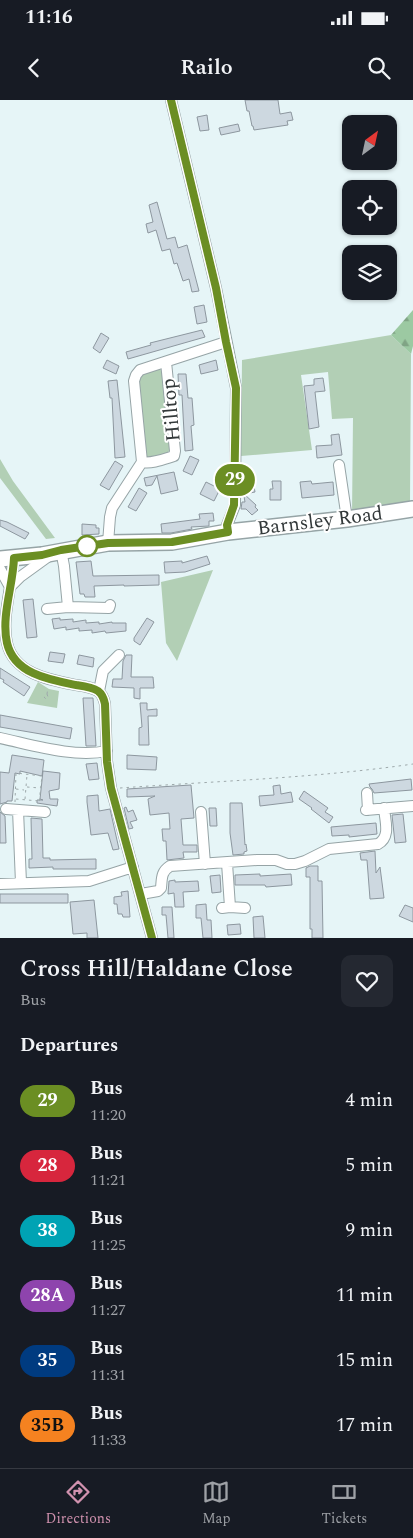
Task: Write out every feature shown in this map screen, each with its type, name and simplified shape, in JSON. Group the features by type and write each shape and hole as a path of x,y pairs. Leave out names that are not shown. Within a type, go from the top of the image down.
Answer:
{"highway":[{"name":"Barnsley Road","path":"7,559 108,543 172,542 228,532 347,519 413,509"}],"street":[{"path":"171,100 216,288 236,388 234,505 227,525 228,532"},
{"path":"108,543 112,508 142,462 134,381 136,375 140,370 226,342"},
{"name":"Hilltop","path":"142,462 148,463 174,456 166,362"},
{"path":"339,465 347,519"},
{"path":"10,587 20,577 57,551 64,566 68,607"},
{"path":"7,559 10,587 3,644 22,667 36,675 49,680 93,688 99,691 104,698 111,788 152,938"},
{"path":"0,569 10,587"},
{"path":"47,609 68,607 109,608 110,604"},
{"path":"99,691 103,671 119,655"},
{"path":"0,738 70,751 98,753 107,751"},
{"path":"367,793 367,810 413,806"},
{"path":"141,894 158,891 161,888 161,875 170,866 257,860 276,860 287,864 295,864 329,849 378,844 386,835 384,808"},
{"path":"21,884 13,810 42,812"},
{"path":"201,812 205,864"},
{"path":"227,863 226,907 245,908"},
{"path":"0,884 89,881 133,866"}],"path":[{"path":"47,694 48,688"},
{"path":"111,788 261,780 363,771 413,764"},
{"path":"13,810 16,773 42,776 40,801 42,812"},
{"path":"25,799 27,775"},
{"path":"26,787 41,788"},
{"path":"15,789 26,790"},
{"path":"15,799 40,801"}],"green space":[{"path":"413,310 413,346 411,354 391,335"},
{"path":"391,335 411,354 410,502 352,515 353,418 332,419 328,372 301,375 312,450 241,456 242,360"},
{"path":"157,368 164,372 171,447 164,455 150,459 146,458 138,384 140,374"},
{"path":"0,459 13,481 55,538 46,539 0,478"},
{"path":"213,570 177,661 166,643 161,582"},
{"path":"38,682 49,689 59,691 57,708 27,703"}],"building":[{"path":"245,100 278,100 280,114 291,112 293,120 287,121 288,125 254,130"},
{"path":"207,115 209,130 200,131 197,117"},
{"path":"238,124 240,131 221,135 219,128"},
{"path":"157,202 167,239 175,237 178,248 187,245 199,291 192,292 189,279 183,281 177,263 174,264 170,249 162,251 156,230 148,233 146,224 153,222 149,205"},
{"path":"204,305 207,322 197,324 194,307"},
{"path":"202,330 205,337 128,359 126,352 151,345 150,343"},
{"path":"101,333 109,338 100,353 93,348"},
{"path":"107,360 119,366 116,374 103,368"},
{"path":"216,360 218,370 201,374 199,365"},
{"path":"178,374 186,374 188,398 192,398 194,425 191,426 193,450 185,451 182,395 179,395"},
{"path":"323,378 325,391 315,392 319,427 309,429 304,386 314,385 314,379"},
{"path":"117,380 125,457 115,458 112,398 110,398 108,381"},
{"path":"339,434 342,455 317,458 316,446 332,445 331,435"},
{"path":"190,456 199,460 192,475 183,471"},
{"path":"115,461 123,466 109,490 100,485"},
{"path":"174,472 178,490 161,494 157,476 152,485 146,486 144,478"},
{"path":"253,481 255,492 244,494 256,505 255,507 258,510 252,515 246,509 241,509 242,502 245,502 242,484"},
{"path":"272,481 281,481 281,500 270,500 270,489 273,489"},
{"path":"311,481 312,484 333,482 334,495 302,498 300,482"},
{"path":"206,482 220,489 214,501 200,494"},
{"path":"139,488 147,493 136,511 128,507"},
{"path":"213,513 214,521 209,521 209,526 191,527 192,529 162,533 161,524 200,519 199,514"},
{"path":"0,520 29,533 25,539 0,526"},
{"path":"82,524 96,525 96,528 99,528 99,534 82,535"},
{"path":"207,556 210,564 185,572 165,573 164,562 182,561 182,563"},
{"path":"91,561 93,576 159,575 159,585 94,586 95,597 85,597 84,594 80,594 76,562"},
{"path":"33,599 37,637 27,638 23,600"},
{"path":"60,618 60,620 73,619 73,622 86,620 86,623 99,622 99,624 112,622 126,623 126,631 92,633 92,630 79,631 79,628 66,630 66,627 54,629 52,619"},
{"path":"147,618 154,622 140,645 134,641 134,638"},
{"path":"50,652 65,654 63,663 48,661"},
{"path":"79,655 94,658 93,667 77,664"},
{"path":"126,655 132,655 131,677 153,677 154,688 140,688 140,699 134,698 134,688 112,687 113,679 122,679 123,661"},
{"path":"0,668 30,687 24,696 3,682 4,680 0,678"},
{"path":"83,698 93,698 96,746 86,746"},
{"path":"140,703 147,703 147,710 157,709 157,716 148,716 149,745 139,745 139,728 142,727"},
{"path":"0,715 72,728 70,739 0,727"},
{"path":"12,755 44,760 42,776 20,771 20,774 15,773 12,801 0,804 0,772 9,773"},
{"path":"127,755 157,757 156,770 127,769"},
{"path":"97,763 99,779 89,780 86,764"},
{"path":"43,771 60,773 59,789 49,791 50,799 58,799 57,806 37,803 37,800 43,800 40,799"},
{"path":"411,779 412,790 374,793 369,784"},
{"path":"191,785 194,818 181,819 183,845 197,845 197,852 183,852 184,858 167,860 166,841 163,841 162,829 170,829 169,813 150,815 148,799 155,796 127,797 127,789"},
{"path":"280,785 281,794 291,792 293,802 260,806 259,796 274,795 273,786"},
{"path":"304,791 328,808 325,812 333,817 329,823 299,799"},
{"path":"98,795 99,811 110,809 119,849 113,850 108,833 91,835 87,796"},
{"path":"230,803 242,803 247,851 244,854 233,855 230,833"},
{"path":"126,807 128,812 133,810 137,820 130,822 133,828 129,829 124,808"},
{"path":"209,808 216,808 217,826 210,826"},
{"path":"0,812 5,816 6,843 0,843"},
{"path":"403,814 406,842 395,843 392,815"},
{"path":"31,818 42,819 43,858 50,858 50,860 96,859 96,869 29,868 29,859 32,859"},
{"path":"376,823 377,834 349,837 349,835 332,836 331,827"},
{"path":"375,851 376,873 380,867 384,898 370,899 367,860 361,860 360,853"},
{"path":"318,866 318,881 322,881 323,938 312,938 312,929 310,929 310,877 306,877 306,868"},
{"path":"260,874 260,876 291,874 292,885 266,887 265,885 235,885 235,875"},
{"path":"220,875 221,892 212,893 210,876"},
{"path":"175,880 175,882 198,881 199,891 183,892 184,907 175,907 174,893 168,894 169,881"},
{"path":"128,891 130,917 123,917 122,914 118,914 117,904 114,904 114,897 122,896 121,892"},
{"path":"0,894 68,894 68,903 0,903"},
{"path":"94,900 98,938 87,938 87,933 73,934 70,902"},
{"path":"206,904 207,920 211,920 212,938 203,938 201,918 196,918 196,905"},
{"path":"405,905 413,908 413,922 399,916"},
{"path":"162,907 172,907 174,938 168,938 166,915 162,915"},
{"path":"263,916 265,938 254,938 253,917"},
{"path":"240,924 241,934 228,935 227,925"}],"bus line":[{"name":"29","path":"152,938 111,788 107,762 104,698 99,691 93,688 49,680 22,667 12,655 8,646 5,628 14,558 108,543 172,542 228,532 227,525 234,505 236,388 216,288 171,100"}]}
